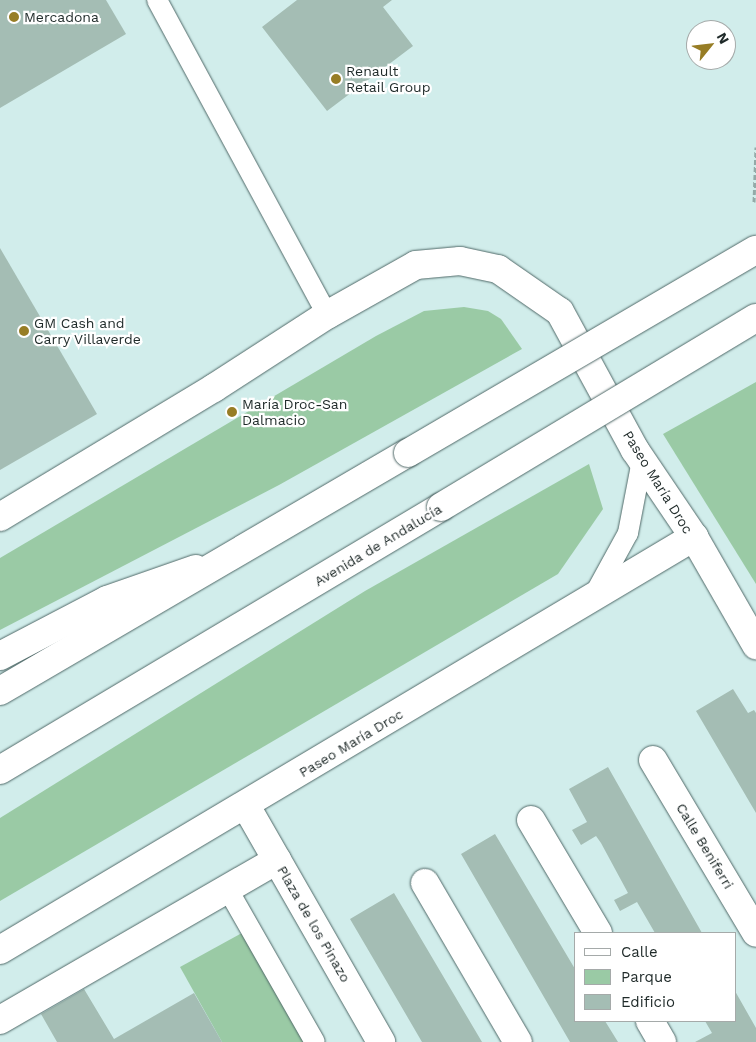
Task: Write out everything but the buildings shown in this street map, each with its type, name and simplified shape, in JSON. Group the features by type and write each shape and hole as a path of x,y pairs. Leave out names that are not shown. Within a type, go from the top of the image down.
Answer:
{"street":[{"path":"0,691 756,250"},
{"name":"Paseo María Droc","path":"0,517 214,388 327,314 416,265 460,261 498,269 560,312 642,460 694,537 246,806 0,950"},
{"name":"Avenida de Andalucía","path":"0,770 756,318"},
{"path":"694,537 756,645"},
{"path":"0,656 107,600 228,558"},
{"name":"Calle Beniferri","path":"653,760 756,933"},
{"name":"Plaza de los Pinazo","path":"246,806 381,1042"},
{"path":"531,820 597,932"},
{"path":"0,1020 277,860"},
{"path":"426,883 518,1042"},
{"path":"651,1022 662,1042"}],"lane":[{"path":"157,0 327,314"},
{"path":"593,597 628,533 642,460"},
{"path":"227,888 315,1042"}],"path":[{"path":"754,202 756,148"}],"green space":[{"path":"464,307 488,311 501,319 522,349 279,485 0,630 0,558 376,336 424,311"},
{"path":"756,382 756,584 663,434"},
{"path":"589,464 603,509 558,574 0,901 0,818 365,591"},
{"path":"251,928 315,1042 222,1042 180,967"}],"place":[{"name":"Mercadona","path":"14,17"},
{"name":"Renault Retail Group","path":"336,79"},
{"name":"GM Cash and Carry Villaverde","path":"24,331"},
{"name":"María Droc-San Dalmacio","path":"232,412"}]}
